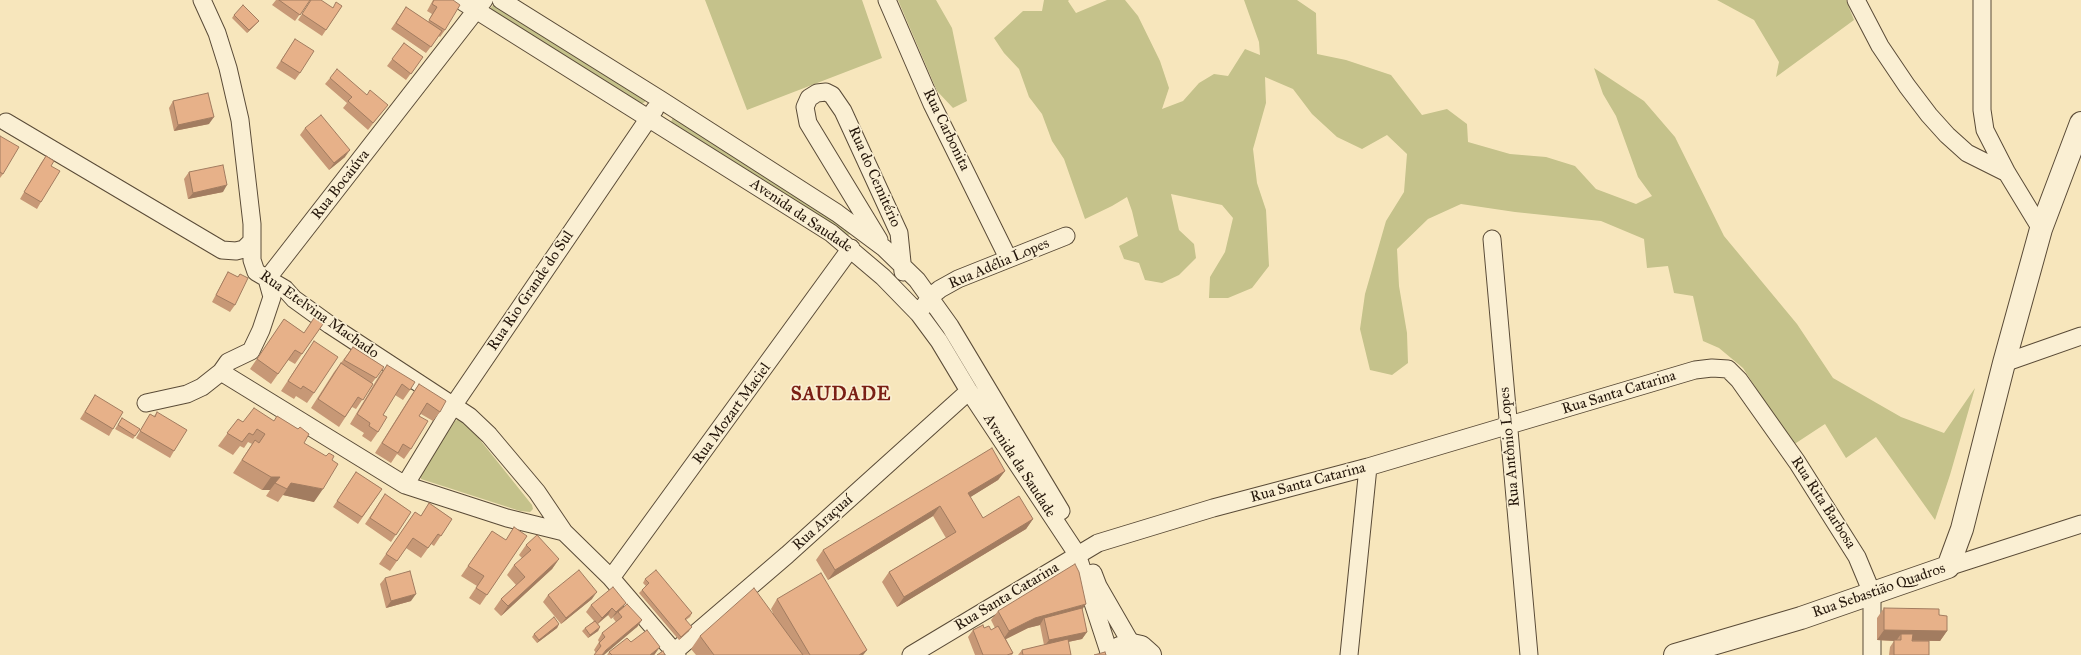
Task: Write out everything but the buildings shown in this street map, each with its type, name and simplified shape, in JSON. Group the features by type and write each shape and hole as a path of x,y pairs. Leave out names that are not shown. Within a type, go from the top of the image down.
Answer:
{"street":[{"name":"Rua Etelvina Machado","path":"202,0 217,33 228,68 240,120 252,224 252,260 256,272 285,289 294,299 330,325 469,416 494,440 537,492 564,532 611,578 676,654"},
{"name":"Avenida da Saudade","path":"460,0 480,5 649,118 831,232 883,277 919,314 939,341 969,391 1081,552 1111,655"},
{"name":"Avenida da Saudade","path":"501,0 661,100 837,213 884,248 903,266 930,297 950,326 1081,552 1098,586 1141,650"},
{"name":"Rua Carbonita","path":"887,0 932,104 1008,258"},
{"path":"1856,0 1880,46 1907,86 1942,130 1967,153 2007,173"},
{"path":"1982,0 1982,110 1985,130 2007,173 2041,229"},
{"name":"Rua Bocaiúva","path":"267,279 480,5"},
{"name":"Rua do Cemitério","path":"884,248 808,123 805,107 809,98 817,93 826,92 832,95 843,111 899,233 903,266 903,298"},
{"name":"Rua Rio Grande do Sul","path":"405,485 453,406 661,100"},
{"path":"6,122 222,250 236,251 244,249 252,241"},
{"path":"1948,567 1962,529 2004,362 2041,229 2081,123"},
{"name":"Rua Adélia Lopes","path":"919,314 930,297 940,289 958,279 1066,236"},
{"name":"Rua Antônio Lopes","path":"1492,239 1529,655"},
{"name":"Rua Mozart Maciel","path":"611,578 851,248"},
{"path":"883,277 884,248"},
{"path":"146,403 187,394 202,387 221,372 228,362 251,351 261,330 272,297 267,279"},
{"path":"2004,362 2081,336"},
{"name":"Rua Santa Catarina","path":"911,655 1098,543 1213,508 1368,467 1695,370 1712,368 1728,369"},
{"name":"Rua Rita Barbosa","path":"1728,369 1739,380 1833,517 1857,557 1872,593 1872,655"},
{"path":"221,372 405,485 500,516 564,532"},
{"name":"Rua Araçuaí","path":"676,654 969,391"},
{"path":"1350,655 1368,467"},
{"name":"Rua Sebastião Quadros","path":"1675,655 1801,618 1948,567 2081,524"},
{"path":"1111,655 1120,648 1141,650"}],"shaded area":[{"path":"705,0 862,0 882,58 747,110"},
{"path":"898,0 936,0 952,28 967,101 953,108 937,91"},
{"path":"1044,0 1069,0 1068,1 1076,13 1107,0 1125,0 1138,16 1160,61 1169,88 1162,109 1183,101 1199,83 1214,74 1228,76 1245,49 1260,55 1259,42 1244,0 1297,0 1316,13 1317,54 1346,60 1391,75 1422,115 1447,109 1467,124 1468,142 1510,154 1546,157 1575,166 1596,189 1636,204 1652,196 1638,177 1616,116 1603,94 1594,68 1644,101 1675,137 1724,236 1797,324 1833,378 1901,417 1944,433 1975,388 1950,475 1935,520 1876,437 1846,458 1825,424 1793,445 1743,368 1719,348 1703,341 1693,296 1674,293 1668,266 1647,268 1644,239 1601,221 1515,212 1461,204 1428,219 1397,249 1399,286 1407,333 1408,363 1392,375 1370,370 1360,329 1365,294 1386,221 1404,192 1407,154 1387,135 1362,149 1337,137 1312,114 1293,89 1265,77 1266,103 1253,149 1257,183 1266,210 1269,266 1252,288 1228,298 1209,298 1210,277 1225,252 1233,218 1222,205 1171,194 1179,230 1194,244 1196,258 1179,275 1162,283 1145,280 1139,263 1124,259 1119,246 1138,236 1127,197 1085,219 1064,159 1052,141 1042,114 1029,97 1019,69 1004,53 994,38 1023,11 1042,11"},
{"path":"1717,0 1846,0 1854,20 1776,77 1779,62 1754,20"},
{"path":"493,5 645,100 645,102 641,104 490,9"},
{"path":"673,117 849,231 850,234 846,236 675,125 671,122"},
{"path":"459,419 469,426 532,505 533,509 530,512 520,511 421,479 421,473 455,421"}],"district":[{"name":"SAUDADE","path":"841,395"}]}
